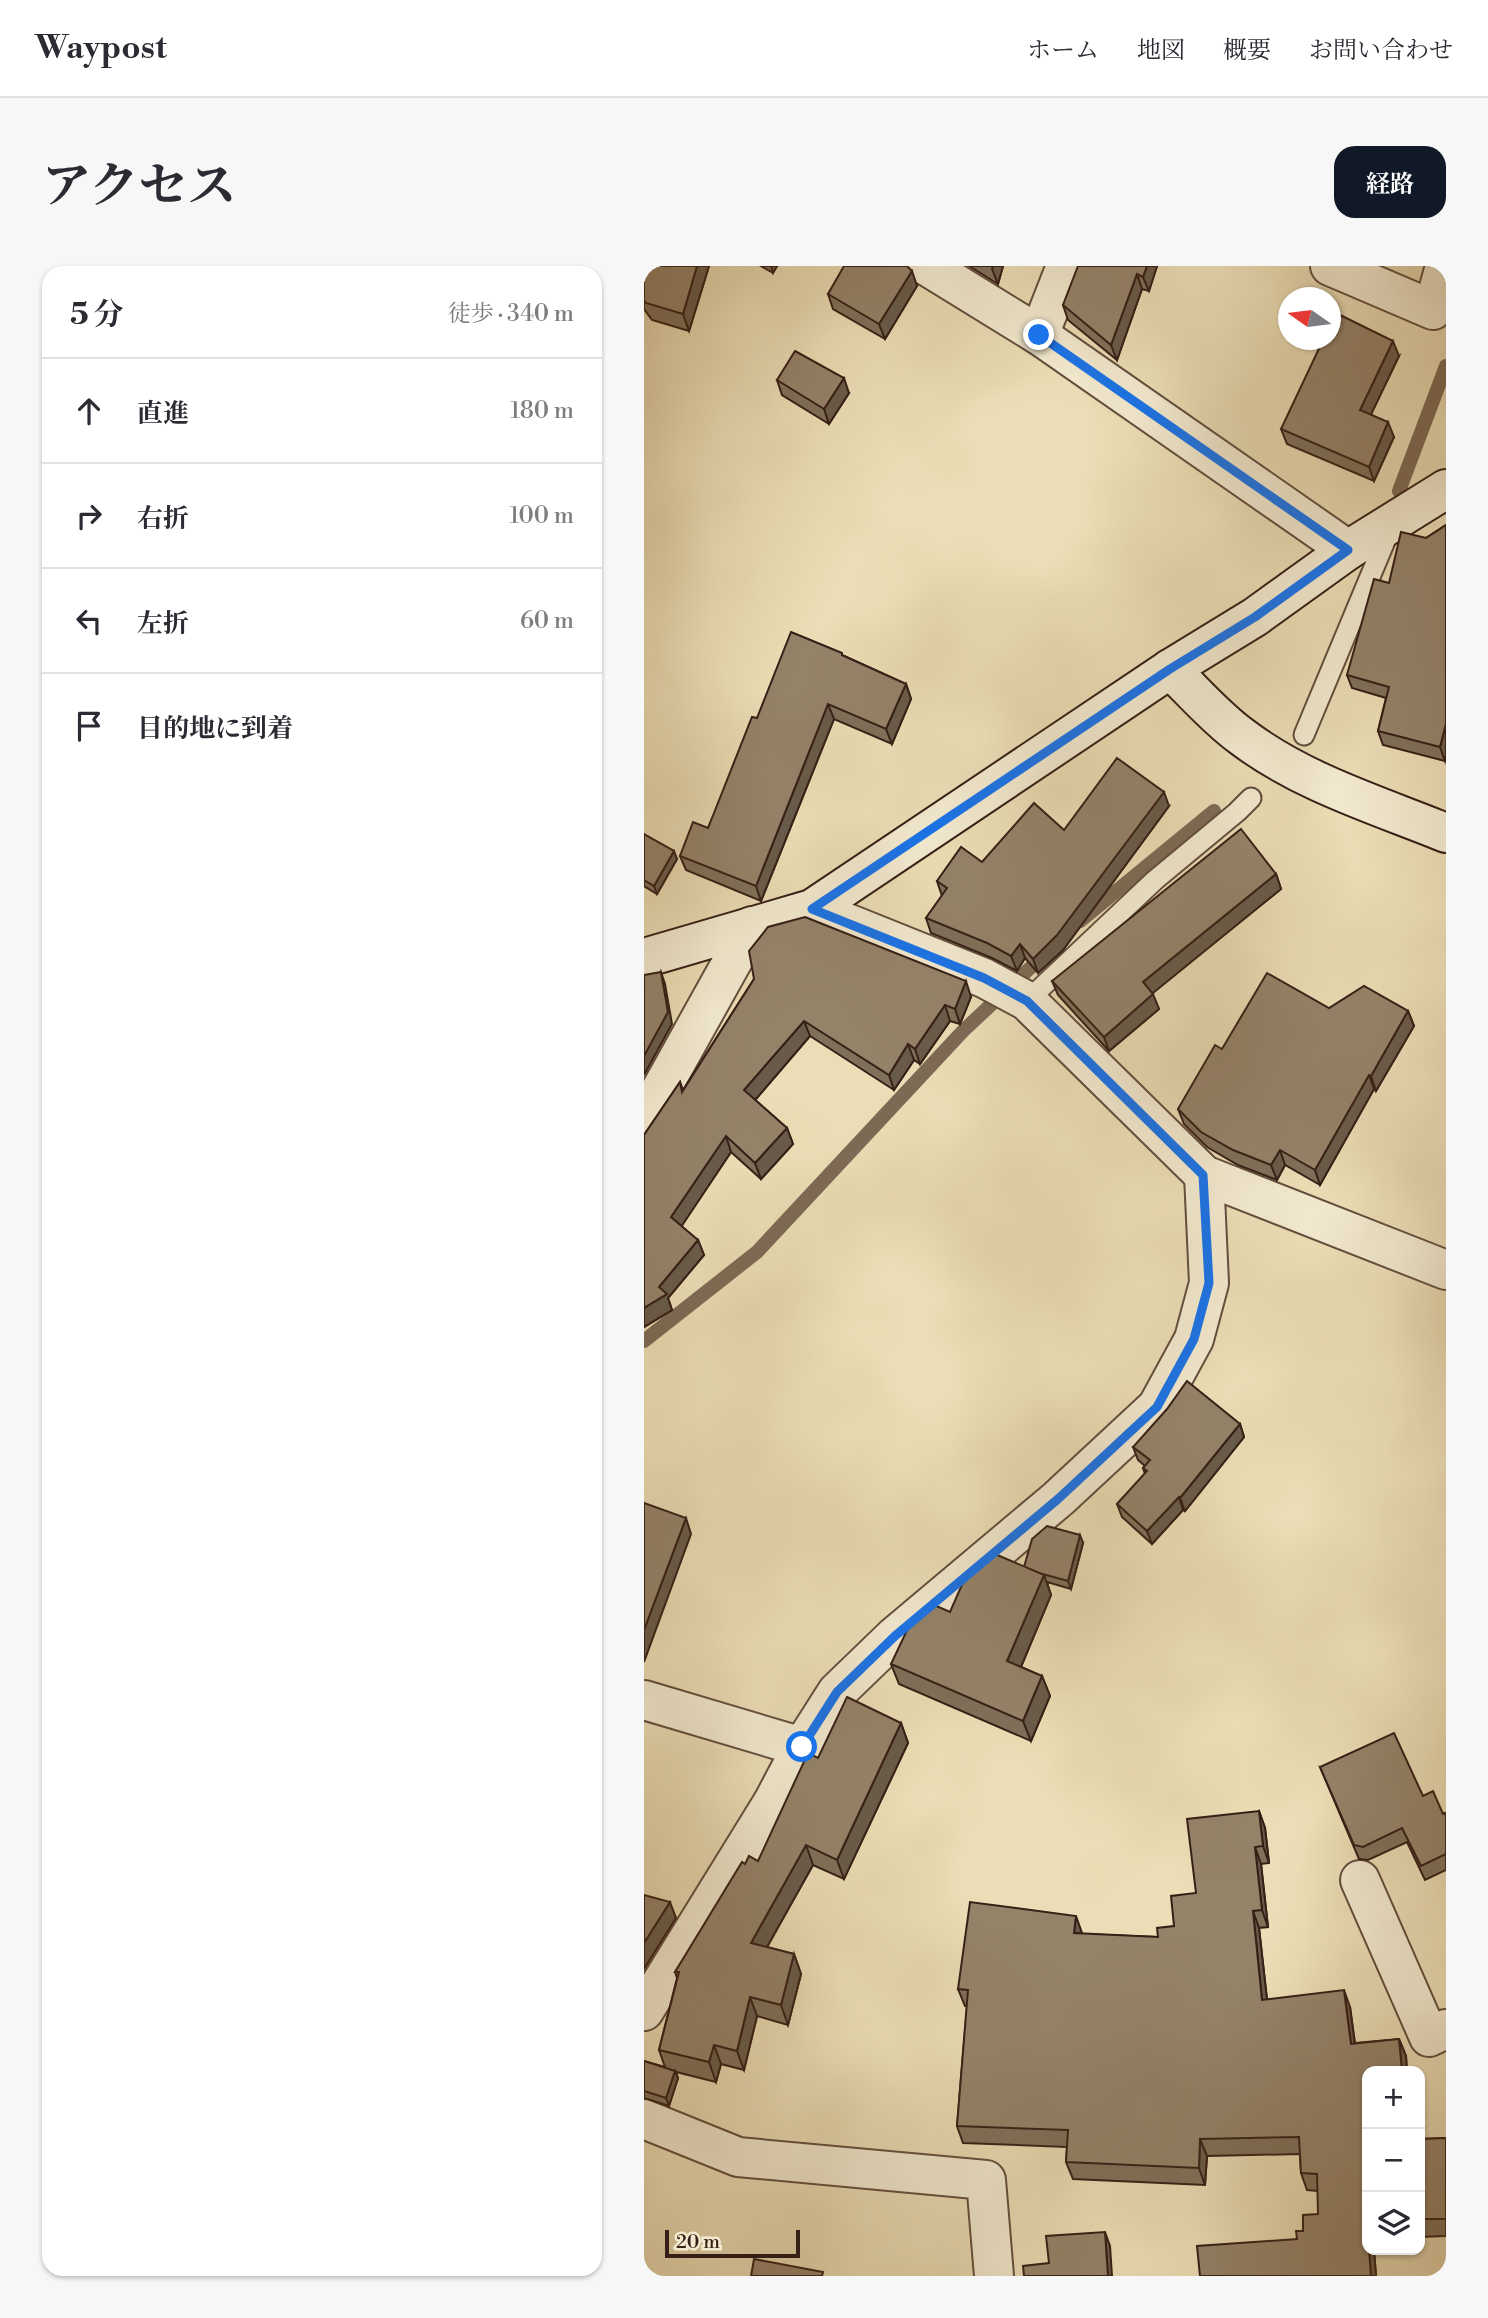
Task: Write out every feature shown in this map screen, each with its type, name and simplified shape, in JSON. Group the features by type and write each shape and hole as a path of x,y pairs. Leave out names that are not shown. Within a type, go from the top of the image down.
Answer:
{"street":[{"path":"927,266 1039,335 1348,550"},
{"path":"1039,335 1066,266"},
{"path":"1330,266 1433,310 1445,266"},
{"path":"644,958 812,909 1170,669 1255,617 1348,550 1446,489"},
{"path":"1170,669 1240,735 1281,763 1325,784 1446,833"},
{"path":"812,909 1009,992 1203,1175 1446,1270"},
{"path":"644,1120 752,926"},
{"path":"644,2011 773,1802 802,1747 837,1692 895,1636 1048,1507 1157,1407 1194,1339 1209,1283 1203,1175"},
{"path":"644,1700 802,1747"},
{"path":"1360,1880 1429,2038 1446,2029"},
{"path":"644,2119 738,2157 986,2180 994,2276"}],"lane":[{"path":"1304,734 1392,525"},
{"path":"1009,992 1155,880 1251,798"}],"building":[{"path":"644,266 697,266 683,314 646,303"},
{"path":"844,266 907,266 912,271 879,324 828,294"},
{"path":"1078,266 1147,266 1143,277 1137,274 1111,345 1063,305"},
{"path":"1341,315 1393,341 1360,410 1388,422 1369,467 1281,429 1318,350 1341,350"},
{"path":"795,351 844,378 824,409 777,380"},
{"path":"1446,525 1446,724 1440,747 1378,731 1389,687 1347,675 1374,579 1389,583 1401,532 1426,538"},
{"path":"791,632 906,684 886,729 828,704 756,886 680,856 693,822 708,828 752,717 757,718"},
{"path":"1117,758 1164,792 1057,935 1033,959 1020,944 1011,956 926,918 947,888 937,881 961,847 982,862 1034,803 1064,830"},
{"path":"1241,829 1276,874 1143,982 1153,994 1104,1037 1052,981"},
{"path":"644,834 674,851 654,886 644,880"},
{"path":"805,917 966,981 955,1009 945,1005 915,1049 908,1044 889,1075 804,1021 744,1090 787,1128 755,1163 726,1136 671,1217 698,1240 659,1287 667,1294 644,1308 644,1135 680,1082 682,1092 754,979 749,951 768,927"},
{"path":"661,972 668,1012 644,1056 644,975"},
{"path":"1267,973 1329,1008 1364,986 1408,1011 1315,1170 1280,1150 1271,1165 1233,1150 1201,1132 1178,1109 1215,1045 1222,1049"},
{"path":"1187,1381 1240,1424 1180,1498 1147,1531 1117,1504 1147,1471 1143,1468 1150,1460 1133,1447 1167,1409"},
{"path":"644,1503 686,1518 644,1630"},
{"path":"1047,1526 1080,1535 1068,1581 1024,1567 1032,1539"},
{"path":"995,1554 1044,1575 1007,1661 1042,1676 1023,1721 891,1664 908,1628 934,1605 950,1612 964,1580"},
{"path":"847,1697 901,1723 837,1860 806,1845 751,1943 794,1954 781,2005 750,1997 737,2051 714,2045 709,2062 659,2050 679,1972 675,1972 742,1862 745,1864 749,1856 758,1861 808,1753 818,1758"},
{"path":"1394,1733 1423,1796 1433,1791 1446,1816 1446,1854 1421,1866 1402,1828 1363,1847 1354,1845 1320,1767"},
{"path":"1259,1811 1263,1846 1255,1847 1262,1910 1253,1911 1262,2000 1344,1990 1351,2044 1399,2039 1402,2066 1362,2066 1362,2255 1369,2255 1371,2276 1200,2276 1197,2246 1297,2239 1296,2231 1303,2231 1303,2215 1318,2214 1317,2174 1301,2173 1299,2137 1200,2139 1199,2168 1066,2162 1068,2130 957,2126 968,1990 958,1989 970,1902 1076,1916 1074,1933 1158,1937 1157,1928 1174,1926 1171,1896 1196,1893 1187,1819"},
{"path":"644,1895 670,1902 644,1943"},
{"path":"644,2061 675,2071 666,2098 644,2091"},
{"path":"1446,2138 1446,2219 1425,2219 1425,2139"},
{"path":"1105,2232 1108,2276 1024,2276 1023,2266 1049,2263 1046,2236"},
{"path":"754,2259 823,2272 822,2276 751,2276"}],"waterway":[{"path":"1399,491 1446,366"},
{"path":"1080,921 1214,811"},
{"path":"644,1341 757,1252 963,1031 1045,954"}],"route":[{"path":"802,1747 837,1692 895,1636 1058,1499 1157,1407 1194,1339 1209,1283 1203,1175 1027,1001 984,978 812,909 1170,669 1255,617 1348,550 1039,335"}]}
